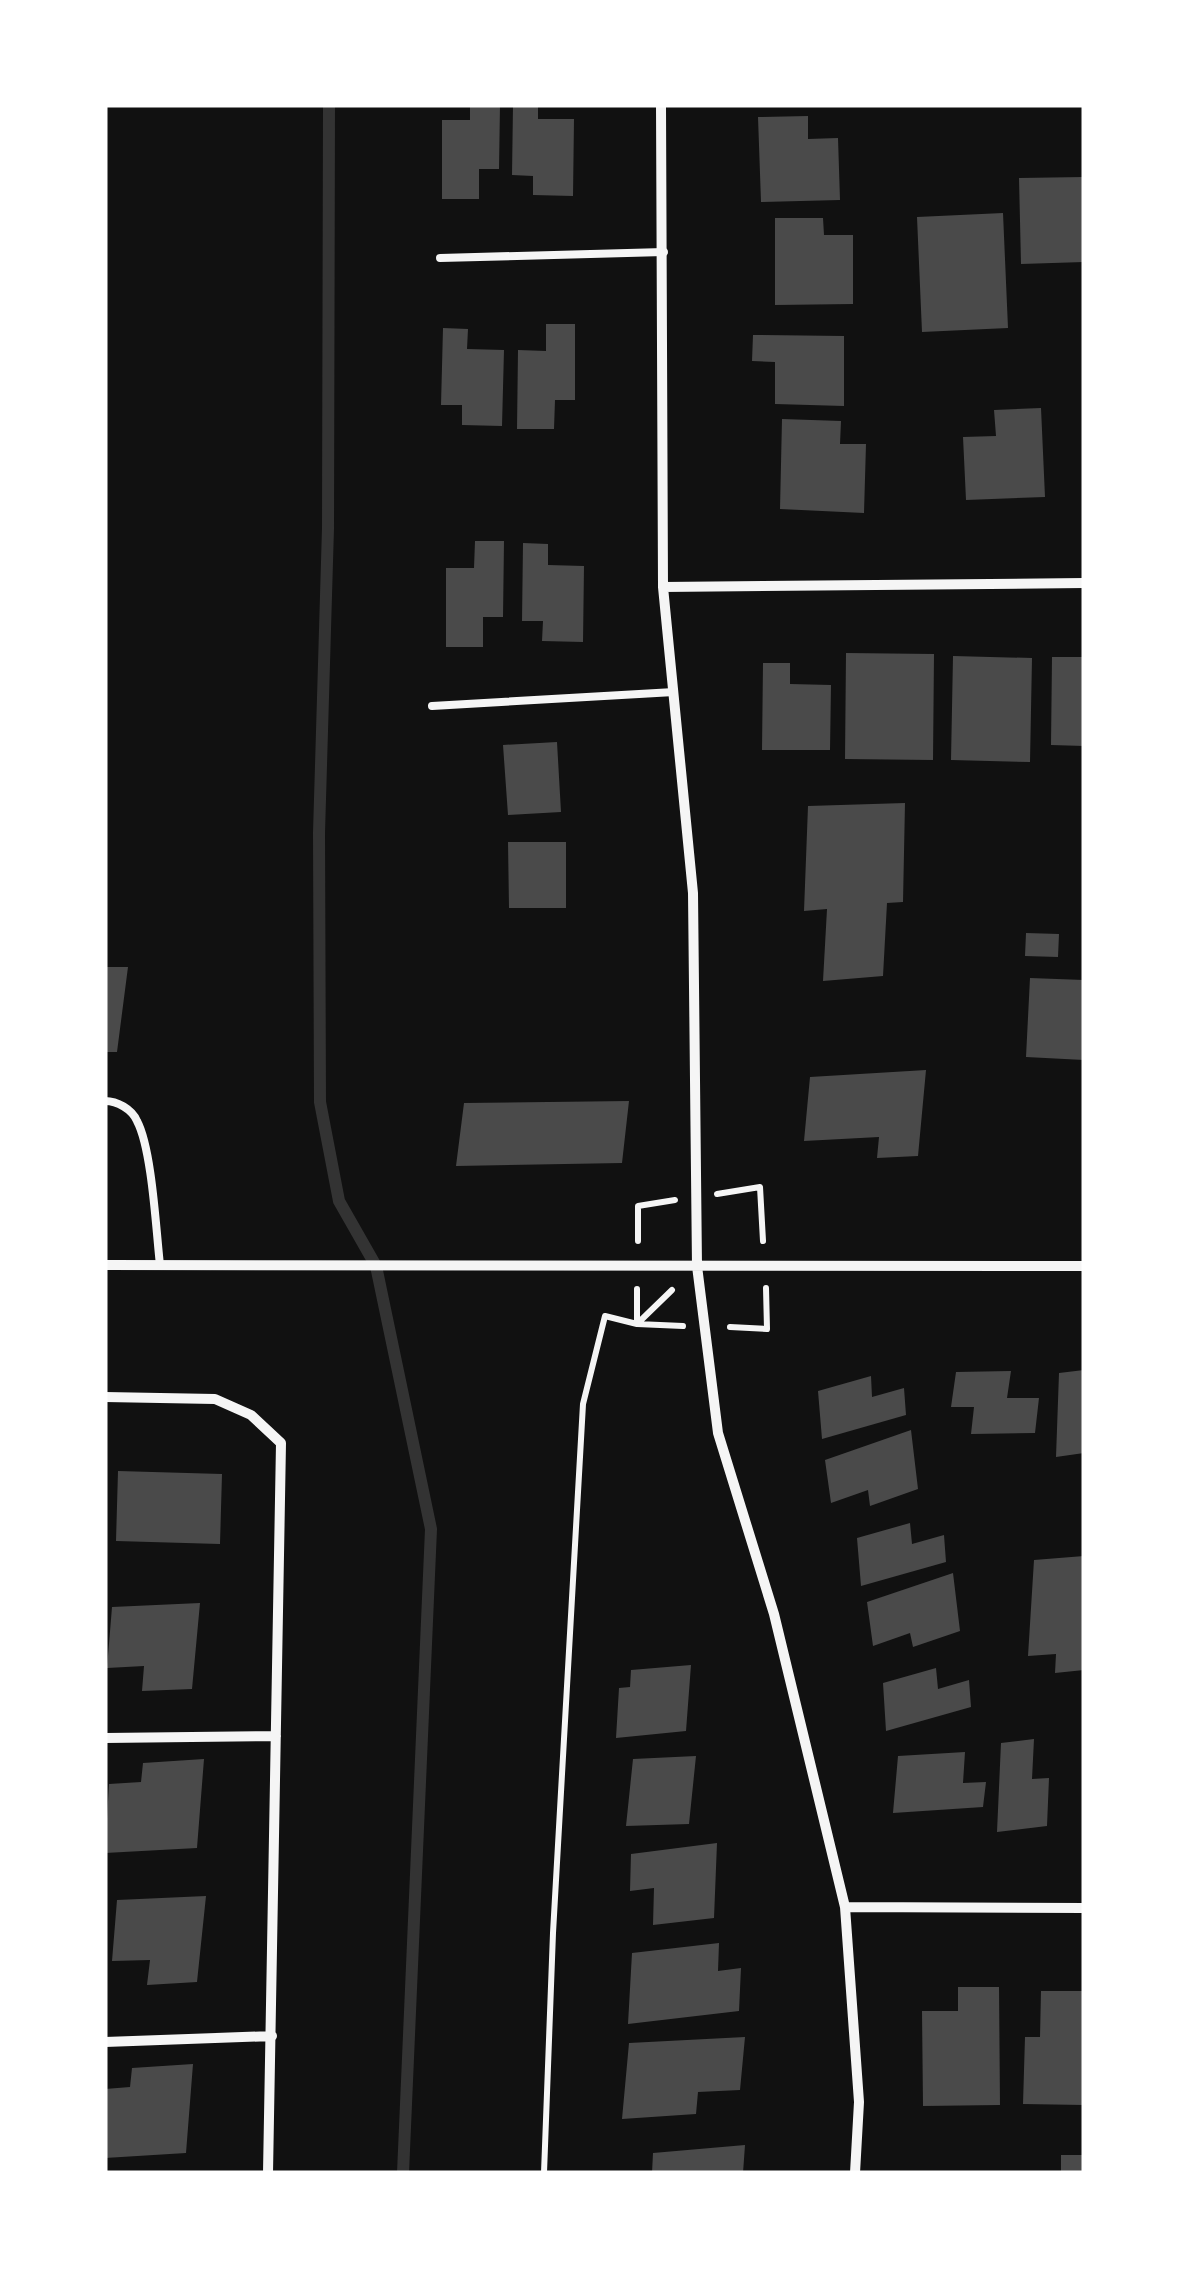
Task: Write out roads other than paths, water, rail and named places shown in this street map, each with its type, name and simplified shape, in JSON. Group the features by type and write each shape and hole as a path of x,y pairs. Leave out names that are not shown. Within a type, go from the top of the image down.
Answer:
{"street":[{"path":"661,105 664,587 693,893 697,1266 718,1432 774,1614 845,1907 858,2102 856,2173"},
{"path":"664,587 1084,584"},
{"path":"105,1264 1084,1266"},
{"path":"105,1398 215,1399 251,1416 281,1443 268,2173"},
{"path":"105,1738 276,1736"},
{"path":"845,1907 1084,1908"},
{"path":"105,2042 272,2036"}],"lane":[{"path":"440,258 664,252"},
{"path":"432,706 674,692"},
{"path":"105,1100 116,1100 136,1118 144,1144 160,1265"}],"waterway":[{"path":"329,105 328,528 319,833 320,1102 339,1201 376,1266 431,1529 403,2173"}]}
